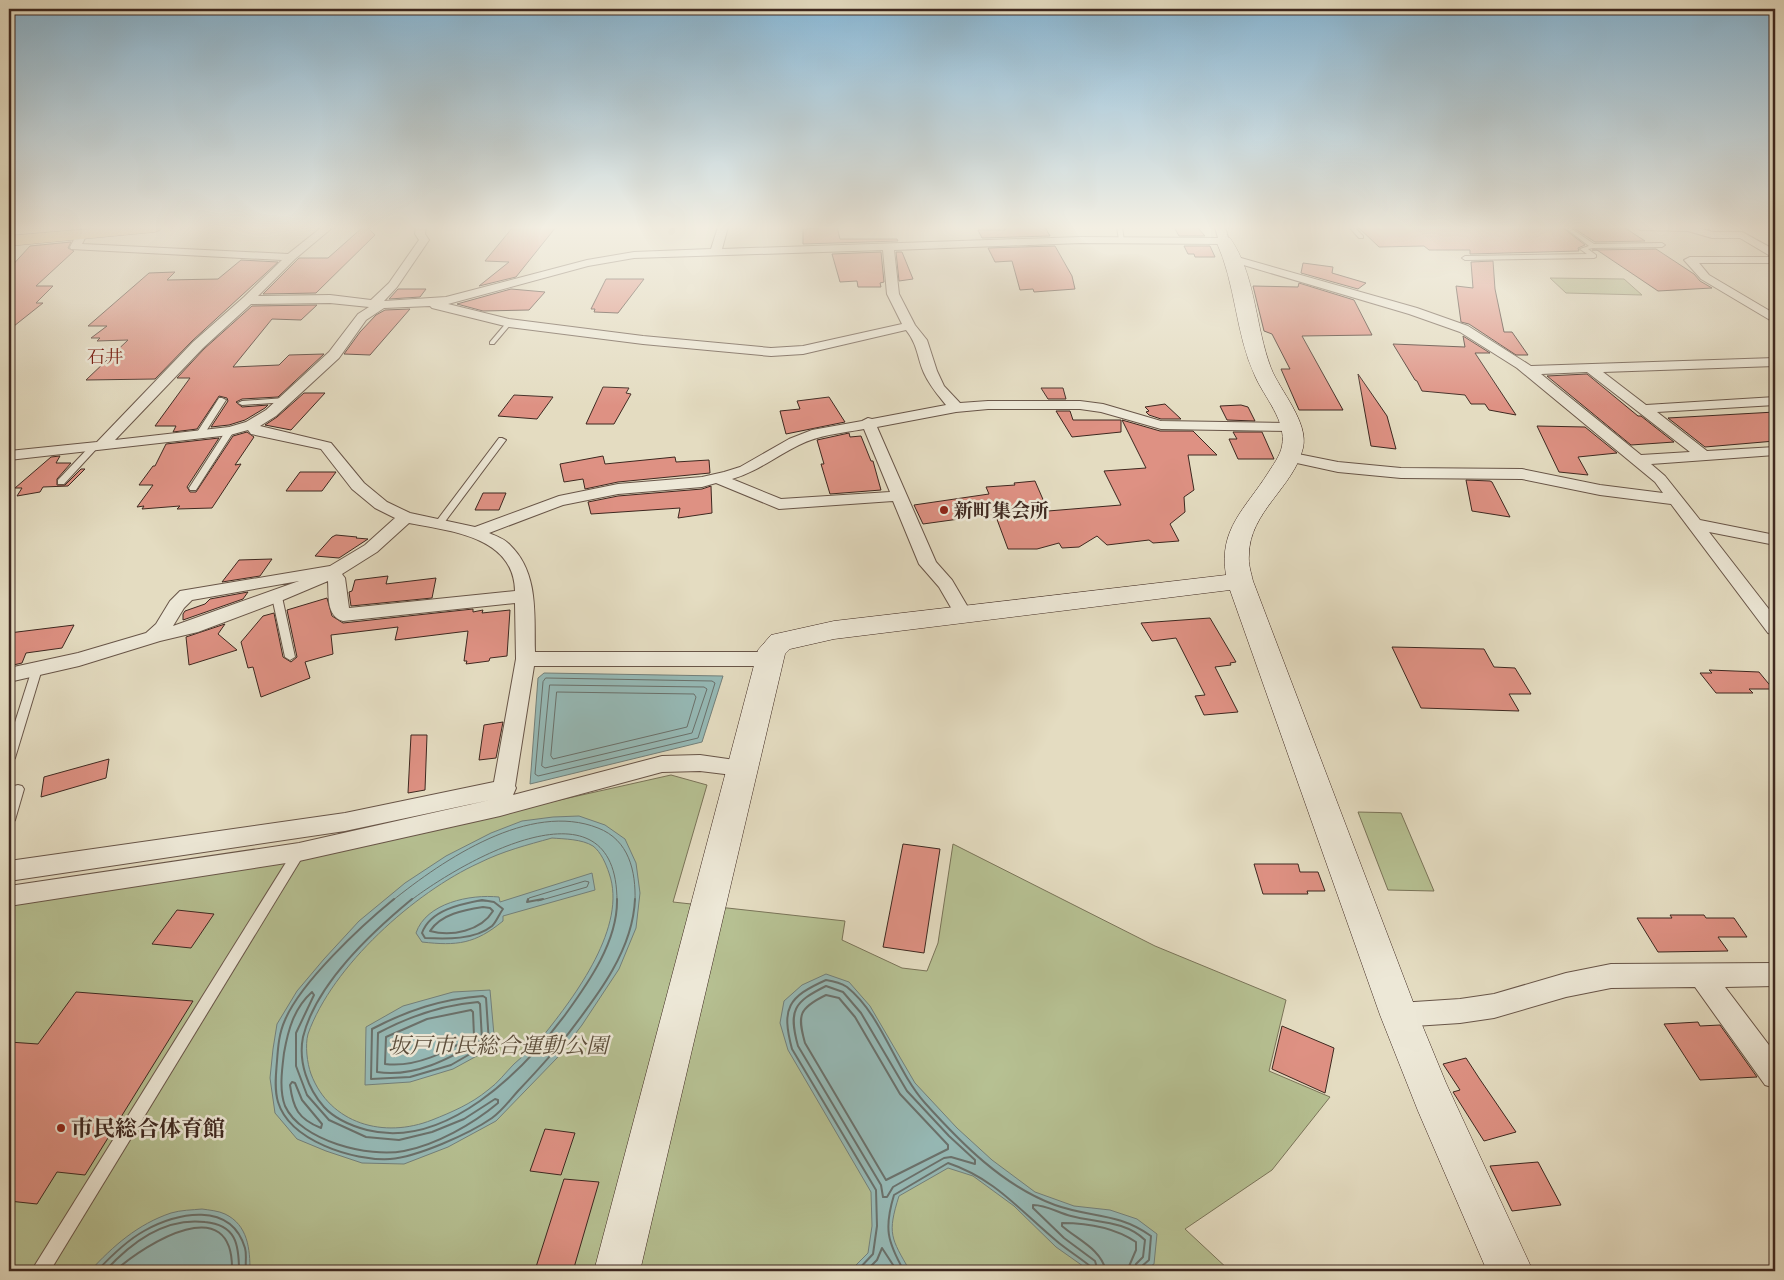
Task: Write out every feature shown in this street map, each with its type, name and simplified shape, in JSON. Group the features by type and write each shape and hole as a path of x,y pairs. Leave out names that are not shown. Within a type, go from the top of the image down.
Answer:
{"street":[{"path":"98,446 198,345 261,287"},
{"path":"9,456 230,431 251,425 260,421 285,400 334,355 362,317 378,304 391,287"},
{"path":"248,300 330,299 378,304 426,302 465,297 502,287"},
{"path":"892,287 893,294 908,326 921,340 930,371 938,387 956,408"},
{"path":"1238,287 1261,370 1291,427 1293,444 1288,457 1242,530 1236,554 1240,581 1399,1015 1432,1097 1510,1271"},
{"path":"1347,287 1464,329 1528,370 1660,479 1678,500 1775,629"},
{"path":"1721,287 1775,319"},
{"path":"426,302 509,323 643,340 771,352 804,350 908,326"},
{"path":"1528,370 1775,362"},
{"path":"1590,368 1703,455"},
{"path":"1643,409 1775,401"},
{"path":"476,532 559,501 618,488 687,483 717,478 745,470 794,442 817,433 868,422 956,408 988,405 1080,405 1102,408 1138,420 1161,425 1291,427"},
{"path":"868,422 928,564 946,584 963,614"},
{"path":"251,425 256,431 326,446 358,486 381,505 405,517 476,532 503,547 517,565 525,596 526,659 503,797"},
{"path":"1639,460 1775,451"},
{"path":"1288,457 1338,467 1401,473 1522,474 1600,490 1678,500"},
{"path":"717,478 779,504 900,496"},
{"path":"9,675 79,659 157,635 168,634 278,597 357,558 376,544 405,517"},
{"path":"1696,524 1775,540"},
{"path":"330,571 336,578 340,613 343,615 525,596"},
{"path":"157,635 179,599 186,594 330,571"},
{"path":"617,1271 768,659 772,650 781,642 799,636 834,630 1240,581"},
{"path":"526,659 768,659"},
{"path":"9,871 503,797 662,764 700,763 741,768"},
{"path":"9,896 299,852 503,797"},
{"path":"1399,1015 1460,1011 1494,1006 1566,985 1612,976 1775,975"},
{"path":"1702,976 1775,1075"}],"lane":[{"path":"492,343 509,323"},
{"path":"200,434 222,400"},
{"path":"242,403 285,400"},
{"path":"193,488 230,431"},
{"path":"438,525 502,440"},
{"path":"60,482 98,446"},
{"path":"278,597 290,657"},
{"path":"9,758 37,669"},
{"path":"9,820 18,789"},
{"path":"41,1271 299,852"}],"green space":[{"path":"1559,287 1633,287 1642,295 1566,293"},
{"name":"坂戸市民総合運動公園","path":"671,775 707,785 673,902 845,921 842,940 902,968 927,971 938,943 953,844 1155,946 1286,1000 1269,1071 1330,1097 1272,1170 1185,1229 1230,1271 9,1271 9,901 314,855"},
{"path":"1358,812 1401,813 1434,891 1388,890"}],"water":[{"path":"544,673 723,676 702,742 530,784 538,678"},
{"path":"579,816 605,825 625,839 636,863 640,893 636,928 619,969 582,1025 557,1058 496,1121 448,1147 404,1164 362,1163 297,1139 275,1113 270,1078 277,1024 297,991 359,921 405,883 446,856 491,833 522,821","holes":["552,838 584,842 593,846 605,862 613,894 611,915 605,937 583,981 556,1020 540,1040 495,1084 482,1095 461,1107 414,1126 396,1128 378,1127 361,1123 345,1116 331,1105 320,1091 311,1074 307,1054 308,1034 320,1008 336,983 378,934 429,892 454,876 488,859"]},
{"path":"592,873 595,890 503,916 503,921 493,929 474,939 445,944 422,942 416,933 421,923 429,914 450,903 463,899 488,896 499,897 500,902"},
{"path":"826,974 849,982 870,1006 915,1083 957,1128 992,1160 1035,1192 1074,1206 1110,1210 1137,1219 1157,1234 1154,1264 1143,1271 1090,1271 1056,1247 1014,1206 973,1176 948,1168 899,1196 893,1219 893,1235 895,1243 910,1271 850,1271 868,1253 872,1226 871,1192 788,1050 780,1023 784,1001 802,985"},
{"path":"490,990 495,1046 453,1069 410,1082 365,1085 366,1027 403,1006 453,992"},
{"path":"202,1209 223,1213 239,1224 248,1246 250,1271 90,1271 117,1245 148,1223 175,1212"}],"building":[{"path":"9,287 52,287 36,303 43,303 9,330"},
{"path":"133,287 251,287 192,341 155,379 86,380 128,340 97,341 100,338 91,338 107,326 88,326"},
{"path":"270,287 322,287 316,293 263,294"},
{"path":"602,287 638,287 618,313 594,312 595,309 591,309"},
{"path":"1019,287 1074,287 1075,289 1034,292 1033,289 1020,290"},
{"path":"1253,287 1311,287 1354,300 1372,335 1302,336 1343,410 1299,410 1281,369 1290,369 1272,334 1264,331"},
{"path":"1456,287 1495,287 1504,332 1512,332 1528,355 1516,355 1469,324 1461,322"},
{"path":"1652,287 1712,288 1658,291"},
{"path":"398,289 426,289 420,297 389,299"},
{"path":"511,289 545,292 529,310 483,311 457,304"},
{"path":"317,305 301,320 272,319 233,367 279,365 289,355 324,354 278,397 242,399 236,402 242,407 268,405 265,408 245,420 229,425 211,427 228,401 227,398 219,396 197,429 173,432 176,426 155,426 190,378 177,378 204,349 252,306"},
{"path":"410,309 370,355 344,354 360,332 376,315 385,310"},
{"path":"1463,336 1490,353 1475,353 1516,415 1489,410 1485,404 1471,404 1465,395 1422,391 1393,344 1465,347"},
{"path":"1358,374 1387,416 1396,449 1371,446"},
{"path":"1587,374 1638,416 1641,416 1674,442 1631,445 1547,376"},
{"path":"603,387 629,388 626,393 631,394 614,424 586,424"},
{"path":"1041,388 1063,388 1066,399 1048,399"},
{"path":"304,393 325,393 291,430 265,425 277,417"},
{"path":"514,395 553,397 537,419 498,416"},
{"path":"829,397 845,422 786,434 780,411 800,409 797,401"},
{"path":"1165,404 1181,419 1161,419 1146,412 1149,411 1145,407"},
{"path":"1241,405 1248,407 1255,421 1227,420 1220,406"},
{"path":"1056,411 1070,411 1073,420 1121,420 1121,432 1072,437"},
{"path":"1775,412 1775,441 1705,447 1668,418"},
{"path":"1122,420 1160,431 1193,431 1217,455 1188,455 1194,490 1184,497 1185,512 1170,524 1179,541 1153,543 1149,540 1107,545 1097,536 1079,547 1062,548 1059,543 1037,549 1008,549 995,514 923,524 914,505 989,494 986,487 1015,485 1014,483 1035,481 1048,511 1121,505 1104,471 1146,468"},
{"path":"1537,426 1585,427 1617,453 1578,457 1588,475 1559,472"},
{"path":"247,432 254,437 235,465 241,464 212,508 177,509 180,506 142,509 144,506 137,507 153,485 139,485 153,466 155,466 166,444 219,438 187,487 190,492 196,492 233,436"},
{"path":"1233,432 1262,432 1274,459 1238,459 1229,439 1237,439"},
{"path":"849,433 850,437 861,436 871,461 873,461 881,490 830,494 821,464 824,464 817,440"},
{"path":"60,456 56,463 71,463 57,479 57,485 65,485 81,469 85,469 68,486 43,487 40,492 17,496 22,488 15,488 51,457"},
{"path":"603,456 605,464 675,457 676,462 709,460 710,473 618,482 585,489 583,479 564,482 560,464"},
{"path":"300,472 336,472 322,491 286,491"},
{"path":"1466,480 1492,482 1510,517 1472,511"},
{"path":"711,486 712,513 678,518 680,508 591,514 588,502 618,496 702,489"},
{"path":"483,493 506,493 499,510 475,510"},
{"path":"336,535 368,539 339,558 315,556"},
{"path":"272,559 260,576 222,582 239,560"},
{"path":"388,576 386,584 436,578 432,598 351,606 349,592 352,591 355,580"},
{"path":"248,592 243,599 183,620 185,611 205,604 210,599"},
{"path":"327,598 332,616 343,623 473,609 473,612 483,610 482,613 510,610 507,656 466,664 467,661 464,661 468,631 395,640 398,627 331,635 333,654 305,662 310,678 261,697 253,667 248,668 241,642 263,616 274,613 283,657 291,662 297,657 287,610"},
{"path":"1210,618 1236,662 1230,663 1231,665 1215,667 1238,712 1204,715 1195,696 1205,695 1176,638 1152,641 1141,623"},
{"path":"225,624 218,634 237,650 189,665 186,637"},
{"path":"74,625 62,648 26,653 22,663 9,666 9,633"},
{"path":"1392,647 1484,649 1494,667 1515,668 1531,694 1509,694 1519,711 1421,708"},
{"path":"1709,670 1759,672 1773,689 1749,689 1753,693 1716,693 1700,673 1712,673"},
{"path":"503,722 496,758 479,760 484,725"},
{"path":"411,735 427,735 425,790 408,793"},
{"path":"109,759 106,778 41,797 44,777"},
{"path":"903,844 940,849 924,953 883,947"},
{"path":"1254,864 1298,864 1300,872 1318,872 1325,891 1307,891 1308,894 1263,894"},
{"path":"177,910 214,914 191,948 152,944"},
{"path":"1670,915 1704,915 1706,918 1734,918 1747,937 1718,937 1728,951 1658,952 1637,918 1672,918"},
{"name":"市民総合体育館","path":"76,992 193,1001 85,1175 57,1172 37,1204 9,1201 9,1042 38,1044"},
{"path":"1698,1022 1700,1026 1720,1025 1757,1077 1700,1080 1664,1024"},
{"path":"1282,1026 1334,1048 1325,1093 1272,1069"},
{"path":"1466,1058 1516,1132 1484,1141 1453,1092 1460,1090 1443,1064"},
{"path":"545,1129 575,1133 561,1175 530,1171"},
{"path":"1538,1162 1561,1205 1512,1211 1490,1166"},
{"path":"564,1179 599,1182 573,1271 536,1267"}],"place":[{"name":"新町集会所","path":"944,510"},
{"name":"市民総合体育館","path":"61,1128"}],"district":[{"name":"石井","path":"105,357"}]}
